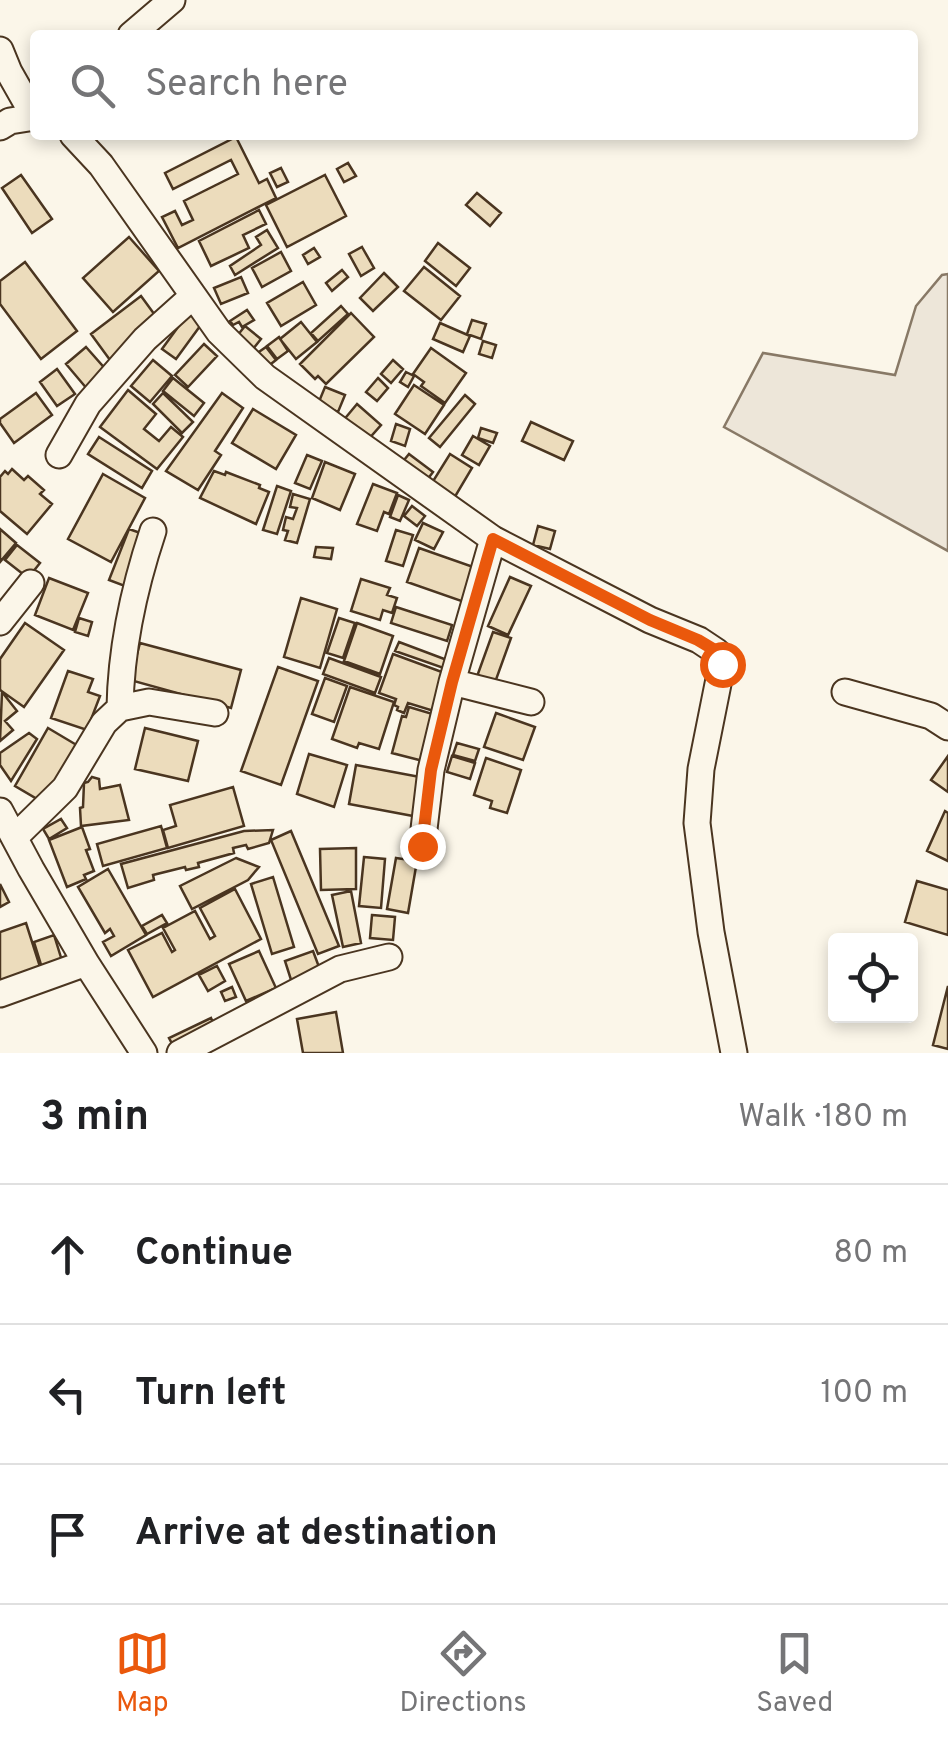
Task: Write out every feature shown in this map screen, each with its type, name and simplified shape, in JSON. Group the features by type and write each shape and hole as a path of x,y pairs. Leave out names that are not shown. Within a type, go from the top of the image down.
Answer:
{"street":[{"path":"137,30 172,0"},
{"path":"0,50 8,72 30,108"},
{"path":"0,127 30,117"},
{"path":"78,140 102,165 218,332 266,377 493,539 718,652 722,664 700,769 696,823 734,1053"},
{"path":"59,455 88,404 145,339 194,296"},
{"path":"120,708 125,643 138,575 153,531"},
{"path":"422,846 431,770 493,539"},
{"path":"0,622 31,583"},
{"path":"452,682 531,702"},
{"path":"846,692 930,716 948,727"},
{"path":"15,837 65,788 104,723 120,708 149,702 215,713"},
{"path":"0,811 86,963 144,1053"},
{"path":"180,1053 340,968 389,957"},
{"path":"0,994 86,963"}],"shaded area":[{"path":"948,274 948,551 724,427 763,353 895,375 916,306 942,275"}],"building":[{"path":"230,140 238,140 259,183 267,179 276,198 178,248 162,217 175,211 182,225 193,220 184,201 238,174 231,160 173,189 165,173"},
{"path":"348,163 356,176 344,182 337,169"},
{"path":"281,168 288,182 277,187 270,173"},
{"path":"21,175 52,219 32,233 2,188"},
{"path":"325,175 346,216 287,247 266,205"},
{"path":"477,193 501,213 490,226 466,205"},
{"path":"259,210 266,224 243,235 249,248 211,266 199,241"},
{"path":"267,230 278,248 235,275 230,266 261,245 256,237"},
{"path":"129,237 159,271 113,312 83,278"},
{"path":"438,243 470,268 456,286 425,261"},
{"path":"362,247 374,268 361,276 349,254"},
{"path":"314,248 320,257 308,264 303,255"},
{"path":"281,252 291,271 262,287 252,268"},
{"path":"25,262 77,331 41,359 0,304 0,281"},
{"path":"424,267 460,296 441,320 404,291"},
{"path":"342,270 348,277 332,291 326,283"},
{"path":"384,273 398,287 373,311 360,298"},
{"path":"241,277 248,293 221,304 214,288"},
{"path":"303,282 316,305 281,326 267,303"},
{"path":"141,296 160,322 110,360 91,334"},
{"path":"341,306 348,314 318,341 311,333"},
{"path":"247,310 254,320 242,327 239,322 233,325 230,321"},
{"path":"189,312 203,322 176,359 162,349"},
{"path":"351,313 374,337 326,384 300,364"},
{"path":"472,320 486,324 481,339 467,334"},
{"path":"301,322 317,342 296,359 280,339"},
{"path":"440,323 470,336 463,352 433,339"},
{"path":"245,326 261,339 253,349 237,336"},
{"path":"279,337 288,351 277,359 267,346"},
{"path":"483,341 496,345 492,358 479,354"},
{"path":"204,344 217,356 188,387 175,375"},
{"path":"86,347 108,372 88,390 66,364"},
{"path":"266,347 276,360 267,367 256,354"},
{"path":"431,348 466,373 445,403 421,386 424,382 413,374"},
{"path":"153,360 172,376 150,402 131,386"},
{"path":"393,360 403,369 391,383 381,374"},
{"path":"57,369 75,394 57,406 40,382"},
{"path":"406,372 414,376 408,387 400,382"},
{"path":"173,378 204,403 194,416 163,391"},
{"path":"378,378 388,388 377,401 366,392"},
{"path":"414,385 444,405 425,434 395,414"},
{"path":"325,387 345,395 338,412 318,404"},
{"path":"128,390 156,414 144,429 159,441 171,427 183,437 157,469 100,427"},
{"path":"36,393 52,415 14,443 0,419"},
{"path":"163,393 193,422 182,433 153,404"},
{"path":"222,393 243,408 215,451 221,455 198,490 166,471"},
{"path":"465,395 475,404 440,447 429,438"},
{"path":"357,404 381,425 366,442 342,422"},
{"path":"253,409 296,435 276,469 232,443"},
{"path":"531,422 573,441 564,460 522,441"},
{"path":"396,424 410,429 405,446 391,441"},
{"path":"481,428 497,433 493,443 478,438"},
{"path":"473,436 490,446 479,465 462,455"},
{"path":"99,437 152,471 142,488 88,454"},
{"path":"409,454 433,472 424,484 400,465"},
{"path":"450,454 472,468 453,500 430,486"},
{"path":"307,455 322,461 310,489 295,483"},
{"path":"325,462 355,474 340,510 312,498"},
{"path":"12,469 44,490 40,494 52,504 27,534 0,511 0,477"},
{"path":"214,471 225,475 226,472 269,492 256,524 200,498"},
{"path":"103,474 145,498 111,562 68,539"},
{"path":"373,484 397,493 377,531 357,524"},
{"path":"277,486 291,491 277,534 263,530"},
{"path":"293,494 310,499 297,543 285,540 288,531 283,530 286,517 293,519 297,508 290,507"},
{"path":"398,495 409,500 400,521 390,517"},
{"path":"412,506 425,516 417,526 404,516"},
{"path":"423,523 443,532 434,549 415,540"},
{"path":"538,526 555,531 550,549 533,545"},
{"path":"0,529 16,543 0,562"},
{"path":"129,529 149,536 130,588 109,580"},
{"path":"396,530 413,535 403,566 386,561"},
{"path":"17,545 40,563 28,578 5,560"},
{"path":"316,547 333,548 331,559 314,557"},
{"path":"419,548 479,569 467,603 407,582"},
{"path":"510,577 531,586 508,635 488,626"},
{"path":"49,578 88,593 73,630 35,615"},
{"path":"361,579 390,588 387,595 397,598 392,613 383,610 380,620 351,611"},
{"path":"301,598 337,609 320,668 284,657"},
{"path":"396,607 452,625 447,641 391,623"},
{"path":"79,618 92,622 88,636 75,632"},
{"path":"339,618 355,623 343,658 327,653"},
{"path":"25,623 64,650 24,707 0,690 0,659"},
{"path":"357,623 393,636 380,674 344,661"},
{"path":"493,632 511,638 493,688 475,682"},
{"path":"399,642 455,663 452,671 395,651"},
{"path":"140,643 241,670 231,708 130,680"},
{"path":"393,654 450,675 437,712 408,703 404,713 394,705 396,699 379,693"},
{"path":"329,658 381,677 375,693 323,674"},
{"path":"278,667 318,681 281,785 241,771"},
{"path":"68,671 93,679 88,692 100,696 87,730 51,718"},
{"path":"325,678 347,686 334,722 312,714"},
{"path":"350,687 394,702 379,749 359,743 357,748 332,739"},
{"path":"2,692 17,711 5,721 13,730 0,741"},
{"path":"409,707 436,715 423,761 392,753 402,716 406,717"},
{"path":"496,713 535,727 523,760 484,747"},
{"path":"48,728 85,750 44,803 15,786"},
{"path":"145,728 198,741 188,781 135,769"},
{"path":"29,733 37,739 11,781 0,765 0,753"},
{"path":"457,743 479,749 475,761 453,755"},
{"path":"309,754 347,765 334,807 297,794"},
{"path":"452,756 475,763 470,779 447,772"},
{"path":"948,756 948,792 931,780"},
{"path":"486,758 521,770 507,813 490,808 492,801 474,795"},
{"path":"356,765 420,777 413,816 349,804"},
{"path":"92,777 99,779 100,789 120,785 129,820 81,826 84,783"},
{"path":"233,787 244,826 168,848 163,830 176,826 170,805"},
{"path":"945,811 948,813 948,861 927,851"},
{"path":"61,819 67,828 49,839 43,829"},
{"path":"161,826 167,848 103,866 97,844"},
{"path":"82,827 94,871 67,887 49,840"},
{"path":"273,830 269,843 248,849 246,845 233,848 234,853 198,863 199,867 153,875 154,880 128,888 121,864 244,831"},
{"path":"291,831 339,946 318,954 271,840"},
{"path":"356,848 356,889 321,890 320,849"},
{"path":"364,857 385,859 381,908 359,906"},
{"path":"236,858 259,867 248,880 192,909 180,886"},
{"path":"396,858 417,861 408,913 387,909"},
{"path":"108,869 146,935 111,956 103,942 114,936 110,929 105,933 78,887"},
{"path":"273,877 294,947 272,954 251,884"},
{"path":"917,881 948,890 948,935 905,922"},
{"path":"0,884 9,902 0,907"},
{"path":"235,889 261,939 153,997 128,950 162,933 172,952 175,950 163,928 195,911 210,939 215,936 200,908"},
{"path":"351,891 361,943 343,947 332,895"},
{"path":"162,915 167,923 147,934 142,926"},
{"path":"372,915 395,917 393,940 370,938"},
{"path":"26,923 42,973 0,988 0,932"},
{"path":"54,935 63,964 43,971 34,942"},
{"path":"259,951 276,988 246,1001 229,964"},
{"path":"313,951 322,975 293,986 285,961"},
{"path":"217,966 225,981 208,991 199,975"},
{"path":"948,986 948,1049 933,1045"},
{"path":"232,987 236,997 225,1001 221,992"},
{"path":"336,1012 343,1053 303,1053 297,1019"},
{"path":"211,1018 216,1029 175,1049 169,1038"}],"route":[{"path":"422,846 431,770 493,539 650,620 698,640 718,652 722,664"}]}
